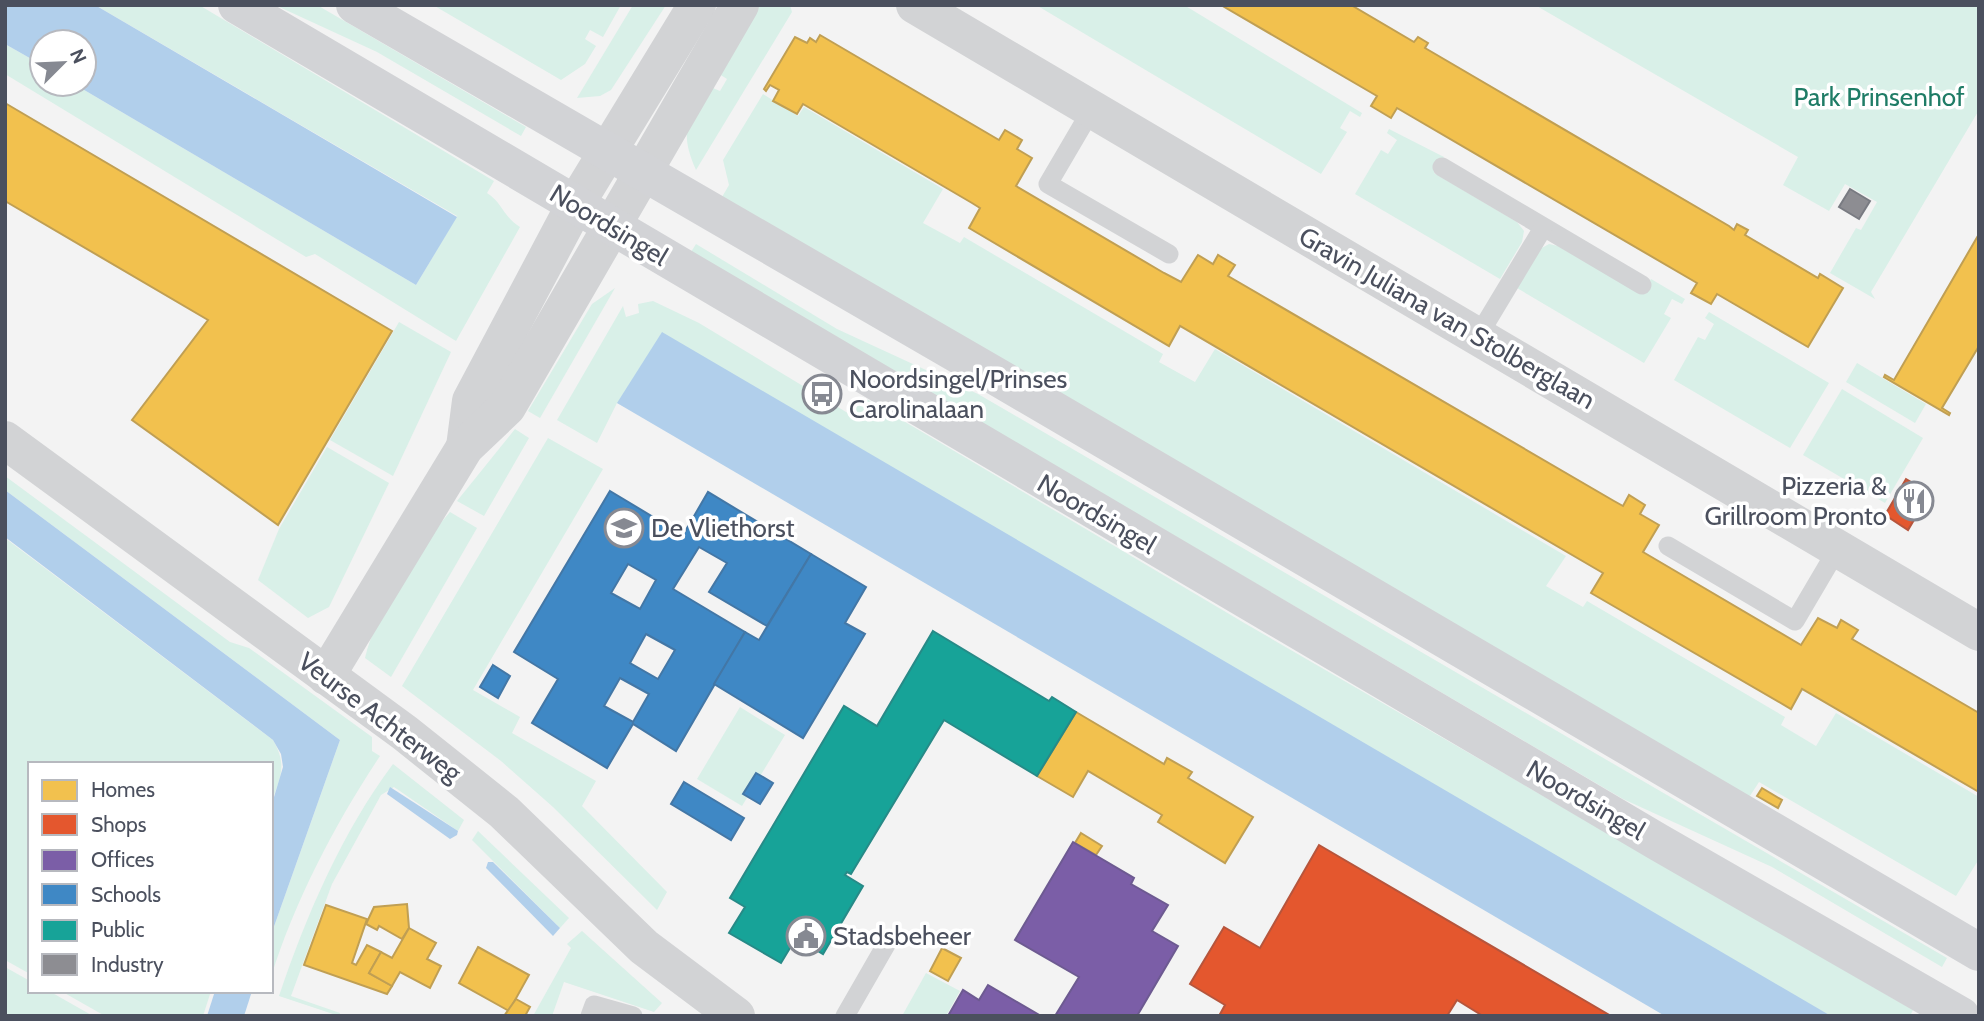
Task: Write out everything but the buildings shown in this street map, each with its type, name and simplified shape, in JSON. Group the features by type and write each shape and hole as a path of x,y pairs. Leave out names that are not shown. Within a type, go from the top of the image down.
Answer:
{"main road":[{"name":"Noordsingel","path":"237,5 1610,814 1961,1016"},
{"path":"355,5 1011,385 1979,953"}],"street":[{"path":"465,447 471,401 575,205 697,5"},
{"path":"326,677 465,447 507,407 640,172 740,5"},
{"name":"Gravin Juliana van Stolberglaan","path":"915,5 1979,632"},
{"name":"Veurse Achterweg","path":"5,440 326,677 378,711 504,812 710,1009"}],"lane":[{"path":"1092,110 1048,184 1169,254"},
{"path":"1442,167 1642,285"},
{"path":"1478,337 1543,228"},
{"path":"1668,546 1795,621 1838,548"},
{"path":"845,1016 887,943"},
{"path":"590,1016 594,1005 632,1016"}],"green space":[{"path":"95,5 199,5 494,181 487,193 520,227 456,341 315,254 306,257 44,98 98,98 416,285 457,216"},
{"path":"275,5 317,5 526,127 521,136 377,52"},
{"path":"433,5 621,5 603,37 590,30 585,39 596,46 585,64 561,80"},
{"path":"633,5 666,5 611,90 600,96 577,98"},
{"path":"758,5 790,5 792,12 696,170 687,135 691,118 708,86 720,91 727,79 716,72"},
{"path":"1036,5 1184,5 1362,113 1360,117 1350,111 1340,128 1347,132 1321,174"},
{"name":"Park Prinsenhof","path":"1535,5 1979,5 1979,110 1871,292 1875,299 1830,273 1856,228 1861,230 1877,202 1845,184 1829,211 1783,185 1798,157"},
{"path":"5,44 28,57 28,88 5,74"},
{"path":"763,94 798,116 804,107 943,189 923,223 960,243 964,237 1163,354 1159,362 1195,382 1215,349 1566,556 1546,586 1583,607 1587,601 1785,717 1781,725 1816,746 1836,713 1979,797 1979,859 1956,896 1759,782 1748,799 722,197 729,185 723,160"},
{"path":"1389,129 1444,157 1434,173 1517,222 1524,231 1522,242 1500,279 1355,194 1381,150 1388,154 1397,140 1387,133"},
{"path":"696,244 837,329 978,394 1947,958 1942,967 1772,867 1623,799 691,252"},
{"path":"1549,244 1558,246 1641,294 1651,279 1685,299 1682,304 1672,299 1664,314 1671,318 1644,363 1517,288 1540,249"},
{"path":"615,288 540,418 528,411 592,304"},
{"path":"653,301 699,323 851,415 863,397 1246,624 1913,1010 1910,1016 1831,1016 617,403 597,443 557,420 623,306 626,317 639,313 638,304"},
{"path":"1709,312 1829,383 1790,448 1674,380 1698,337 1705,340 1714,324 1705,318"},
{"path":"399,322 451,352 393,476 330,440"},
{"path":"1857,363 1926,404 1915,423 1846,382"},
{"path":"1842,389 1923,438 1885,503 1803,455"},
{"path":"515,429 529,438 484,516 457,501"},
{"path":"548,438 603,469 473,690 520,717 512,733 596,781 582,806 667,892 657,910 553,807 501,761 402,686"},
{"path":"327,447 389,483 329,607 308,618 258,580 279,529"},
{"path":"5,476 230,642 249,648 372,737 372,751 380,756 347,808 304,891 273,971 273,929 340,740 5,490"},
{"path":"450,512 477,528 391,677 365,658 370,640 400,582"},
{"path":"5,538 273,740 280,757 281,772 273,798 273,762 28,762 28,973 5,960"},
{"path":"740,707 785,735 742,806 697,779"},
{"path":"393,764 464,820 458,831 394,787 381,795 332,884 291,996 340,1013 339,1016 279,996 313,905 327,876 357,818"},
{"path":"478,831 569,918 560,928 472,840"},
{"path":"582,931 662,1003 654,1012 564,982 552,1016 533,1016 571,948 567,944"},
{"path":"5,967 28,980 28,993 53,993 93,1016 5,1016"},
{"path":"926,973 960,991 946,1016 902,1016"},
{"path":"65,993 210,993 203,1016 105,1016"}],"water":[{"path":"5,5 95,5 457,217 416,285 98,98 98,28 28,28 28,57 5,44"},
{"path":"662,332 1831,1016 1665,1016 617,403"},
{"path":"5,490 340,740 273,929 273,800 283,767 281,754 273,740 5,537"},
{"path":"390,787 458,831 457,835 450,839 387,794"},
{"path":"488,862 493,862 560,928 553,936 486,868"},
{"path":"214,993 251,993 244,1016 207,1016"}],"place":[{"name":"Noordsingel/Prinses Carolinalaan","path":"822,394"},
{"name":"Pizzeria & Grillroom Pronto","path":"1914,501"},
{"name":"De Vliethorst","path":"624,528"},
{"name":"Stadsbeheer","path":"806,936"}]}
